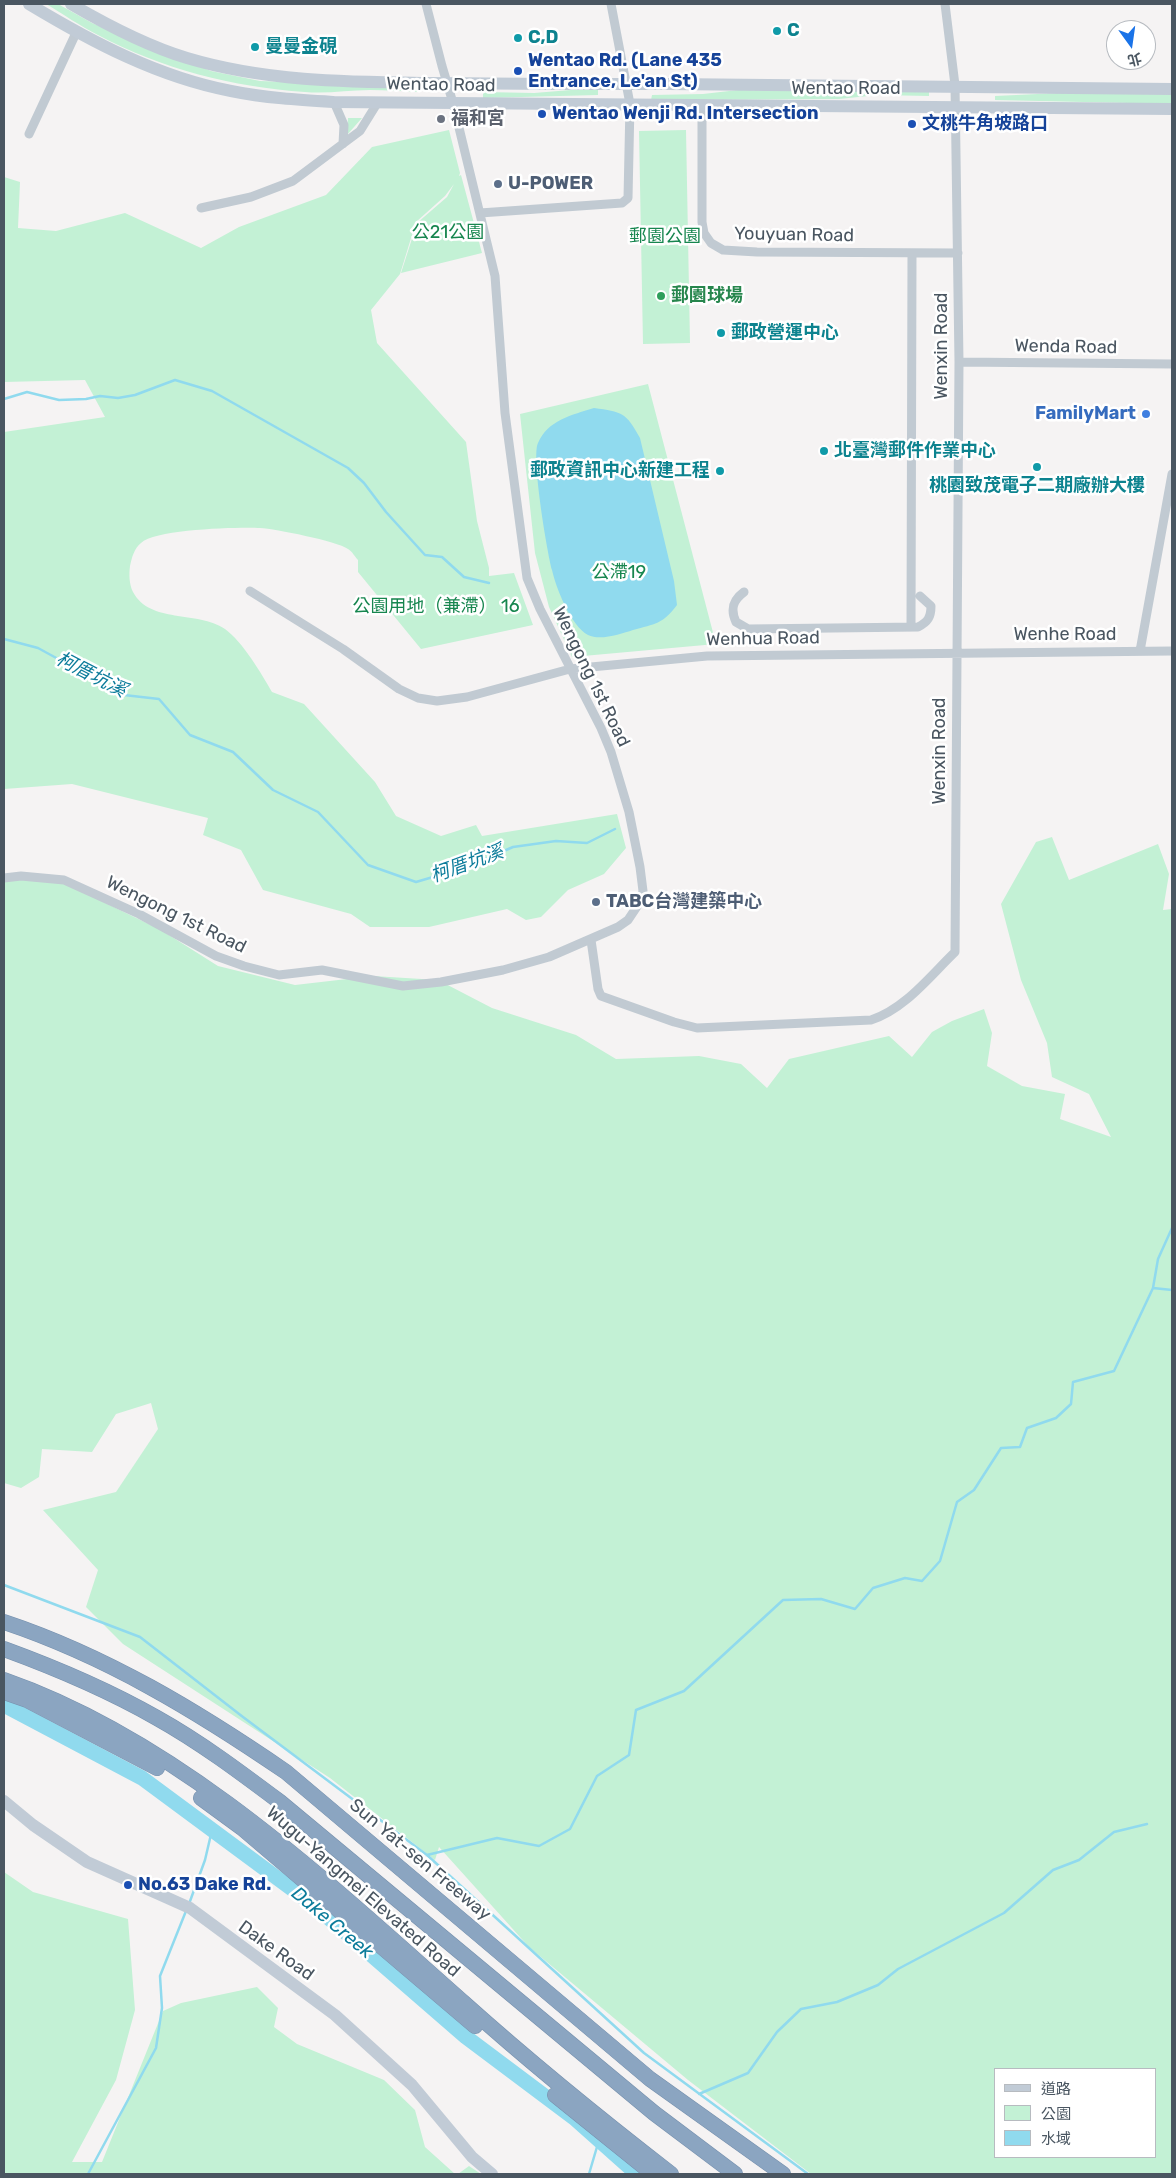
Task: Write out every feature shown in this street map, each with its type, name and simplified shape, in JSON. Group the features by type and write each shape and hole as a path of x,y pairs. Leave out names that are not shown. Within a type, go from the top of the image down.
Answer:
{"highway":[{"name":"Sun Yat-sen Freeway","path":"4,1622 108,1664 222,1729 286,1772 650,2079 783,2174"},
{"path":"4,1649 53,1667 156,1718 218,1756 280,1802 654,2113 735,2174"},
{"name":"Wugu-Yangmei Elevated Road","path":"4,1680 30,1689 116,1731 251,1820 394,1942 518,2052 671,2174"},
{"name":"Wugu-Yangmei Elevated Road","path":"4,1692 27,1700 163,1770 242,1828 591,2126 653,2174"}],"street":[{"name":"Wentao Road","path":"29,4 76,32 140,63 182,78 231,91 282,98 334,102 1172,109"},
{"name":"Wentao Road","path":"71,4 88,8 151,44 184,58 224,68 270,76 321,80 447,83 955,85 1172,89"},
{"name":"Wengong 1st Road","path":"4,878 21,876 64,880 138,914 216,956 279,975 322,970 403,986 442,982 503,970 549,957 592,940 628,920 640,902 642,879 629,812 611,752 527,578 505,414 495,276 454,102 447,83 426,4"},
{"path":"480,213 625,201 629,194 630,104 612,4"},
{"name":"Wenxin Road","path":"592,940 598,989 601,996 674,1022 697,1028 862,1022 879,1018 899,1006 955,952 960,362 956,107 945,4"},
{"path":"29,134 76,32"},
{"path":"334,102 342,116 344,126 343,144"},
{"path":"201,208 251,197 293,181 360,131 378,102"},
{"name":"Youyuan Road","path":"702,105 702,222 704,233 711,243 723,250 757,252 958,253"},
{"path":"911,628 912,253"},
{"name":"Wenda Road","path":"960,362 1172,364"},
{"path":"1140,651 1172,474"},
{"name":"Wenhua Road","path":"250,591 342,648 399,689 418,698 437,701 467,697 570,669 706,656 957,653"},
{"path":"744,592 733,603 732,610 736,622 748,629 918,627 929,618 931,606 920,596"},
{"name":"Wenhe Road","path":"957,653 1172,651"},
{"name":"Dake Road","path":"4,1801 33,1825 87,1862 181,1903 197,1913 360,2036 412,2085 472,2157 492,2174"}],"green space":[{"path":"46,4 58,4 92,23 211,71 260,81 419,87 419,92 370,90 313,92 278,90 225,81 147,58 98,35"},
{"path":"598,90 598,95 483,98 483,92 534,93"},
{"path":"738,90 929,92 929,96 878,95 839,99 651,100 652,95 703,94"},
{"path":"1079,92 1172,92 1172,104 995,100 995,96"},
{"path":"348,118 362,118 347,135"},
{"path":"449,130 460,173 459,176 461,175 482,253 401,273 417,223 447,197 454,184 445,196 416,222 400,274 371,310 377,343 466,442 477,521 489,568 489,576 514,573 533,625 421,649 358,572 358,560 349,550 319,539 260,528 198,530 150,538 141,543 137,548 133,556 129,576 133,592 141,602 151,609 162,613 214,623 232,635 251,658 272,692 304,704 375,782 396,816 441,836 476,825 482,836 617,814 626,848 604,874 568,890 541,917 526,920 507,909 429,927 370,927 351,914 263,890 241,850 203,835 208,818 72,784 4,789 4,432 105,417 85,380 4,382 4,177 20,182 18,228 56,231 125,213 201,248 239,227 326,195 372,147"},
{"name":"郵園公園","path":"686,130 690,343 643,344 639,131"},
{"name":"公滯19","path":"648,384 716,644 572,657 549,607 535,553 520,414"},
{"path":"1052,837 1069,880 1158,844 1169,874 1163,910 1172,909 1172,2174 811,2174 688,2080 529,1947 439,1847 435,1860 330,1778 123,1644 86,1607 98,1570 43,1510 116,1492 158,1429 151,1403 116,1414 92,1452 42,1449 39,1477 21,1488 4,1483 4,880 56,879 161,930 218,966 295,985 373,976 438,980 492,1008 576,1035 616,1059 699,1056 741,1064 767,1088 789,1059 889,1036 912,1057 932,1032 952,1021 984,1009 992,1033 987,1066 1022,1086 1065,1094 1060,1119 1111,1137 1089,1094 1052,1077 1047,1043 1021,980 1001,904 1036,842"},
{"path":"4,1872 33,1892 128,1919 135,2010 116,2080 72,2162 102,2162 163,2011 181,2003 257,1987 278,2008 274,2027 297,2044 384,2080 415,2110 425,2147 455,2174 4,2174"},
{"path":"469,2166 481,2174 458,2174"}],"water":[{"name":"公滯19","path":"594,408 617,412 627,418 640,438 674,581 677,605 663,620 617,635 604,637 588,635 576,624 565,606 557,586 552,570 540,504 536,451 542,435 554,424 577,413"}],"waterway":[{"path":"4,399 27,392 59,400 86,399 100,396 118,398 135,395 175,380 212,391 348,468 364,483 386,512 425,555 442,557 464,577 489,583"},
{"name":"柯厝坑溪","path":"4,639 38,648 124,695 159,699 190,735 233,752 273,790 318,812 368,865 416,882 467,867 513,847 556,841 587,843 615,829"},
{"path":"1153,1288 1158,1259 1172,1228"},
{"path":"4,1585 140,1637 427,1855 497,1838 539,1846 570,1829 597,1776 629,1755 636,1710 684,1691 783,1600 821,1599 855,1609 873,1588 905,1578 922,1581 940,1561 957,1502 974,1490 1001,1448 1020,1447 1027,1428 1056,1418 1071,1404 1073,1382 1114,1371 1153,1288 1172,1290"},
{"name":"Dake Creek","path":"4,1705 142,1778 315,1906 466,2037 574,2118 637,2174"},
{"path":"699,2094 748,2073 777,2032 801,2009 837,2002 878,1985 898,1969 1004,1913 1053,1870 1079,1860 1114,1832 1147,1824"},
{"path":"189,1904 205,1860 212,1830"},
{"path":"427,1855 644,2053 808,2174"},
{"path":"88,2174 156,2048 162,2008 160,1976 186,1911"},
{"path":"589,2174 599,2140"}],"place":[{"name":"C","path":"777,31"},
{"name":"C,D","path":"518,38"},
{"name":"曼曼金硯","path":"255,47"},
{"name":"Wentao Rd. (Lane 435 Entrance, Le'an St)","path":"518,71"},
{"name":"Wentao Wenji Rd. Intersection","path":"542,114"},
{"name":"福和宮","path":"441,119"},
{"name":"文桃牛角坡路口","path":"912,124"},
{"name":"U-POWER","path":"498,184"},
{"name":"郵園球場","path":"661,296"},
{"name":"郵政營運中心","path":"721,333"},
{"name":"FamilyMart","path":"1146,414"},
{"name":"北臺灣郵件作業中心","path":"824,451"},
{"name":"桃園致茂電子二期廠辦大樓","path":"1037,467"},
{"name":"郵政資訊中心新建工程","path":"720,471"},
{"name":"TABC台灣建築中心","path":"596,902"},
{"name":"No.63 Dake Rd.","path":"128,1885"}],"park label":[{"name":"公21公園","path":"448,233"},
{"name":"公園用地（兼滯） 16","path":"436,607"}]}
